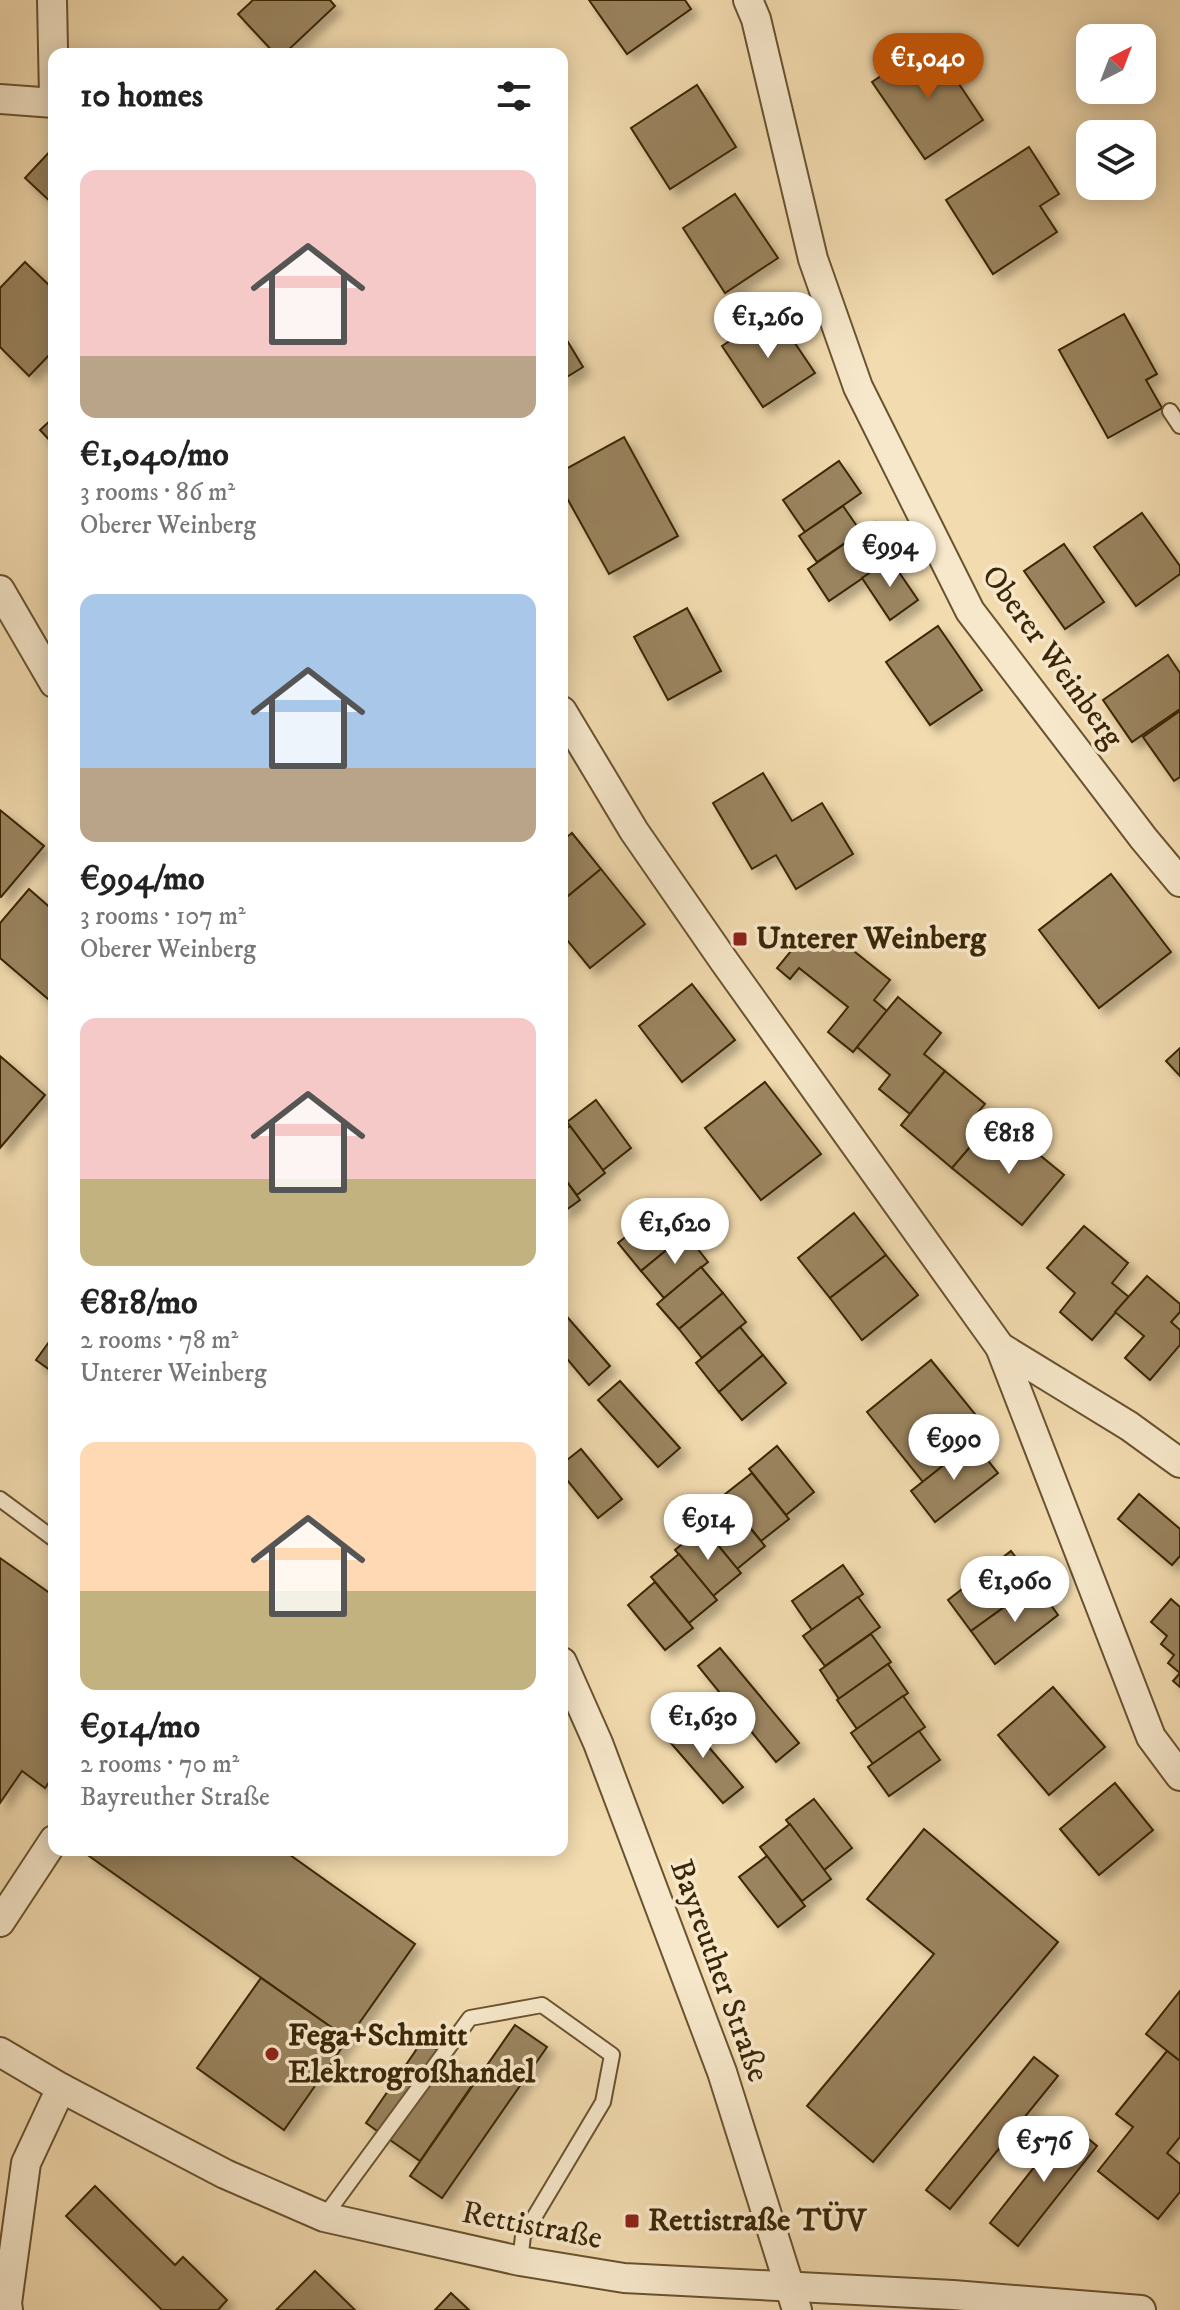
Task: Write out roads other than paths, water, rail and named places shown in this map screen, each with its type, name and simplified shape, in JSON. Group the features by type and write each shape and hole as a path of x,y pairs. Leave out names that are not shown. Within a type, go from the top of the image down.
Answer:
{"street":[{"path":"52,0 53,48"},
{"name":"Oberer Weinberg","path":"748,0 756,19 813,259 858,387 970,611 1180,882"},
{"path":"0,99 48,103"},
{"path":"0,590 48,673"},
{"path":"568,721 634,831 1000,1347 1151,1737 1180,1776"},
{"path":"1000,1347 1129,1426 1180,1463"},
{"name":"Bayreuther Straße","path":"568,1676 598,1743 722,2072 794,2299"},
{"path":"0,1922 48,1849"},
{"name":"Rettistraße","path":"0,2052 61,2088 225,2174 324,2217 520,2261 624,2278 794,2299 953,2295 1141,2310"},
{"path":"8,2310 26,2163 61,2088"}],"lane":[{"path":"1170,411 1180,426"},
{"path":"0,1499 48,1535"},
{"path":"324,2217 470,2018 542,2005 612,2055 603,2102 523,2236 520,2261"}],"place":[{"name":"Unterer Weinberg","path":"740,939"},
{"name":"Fega+Schmitt Elektrogroßhandel","path":"272,2054"},
{"name":"Rettistraße TÜV","path":"632,2221"}]}
